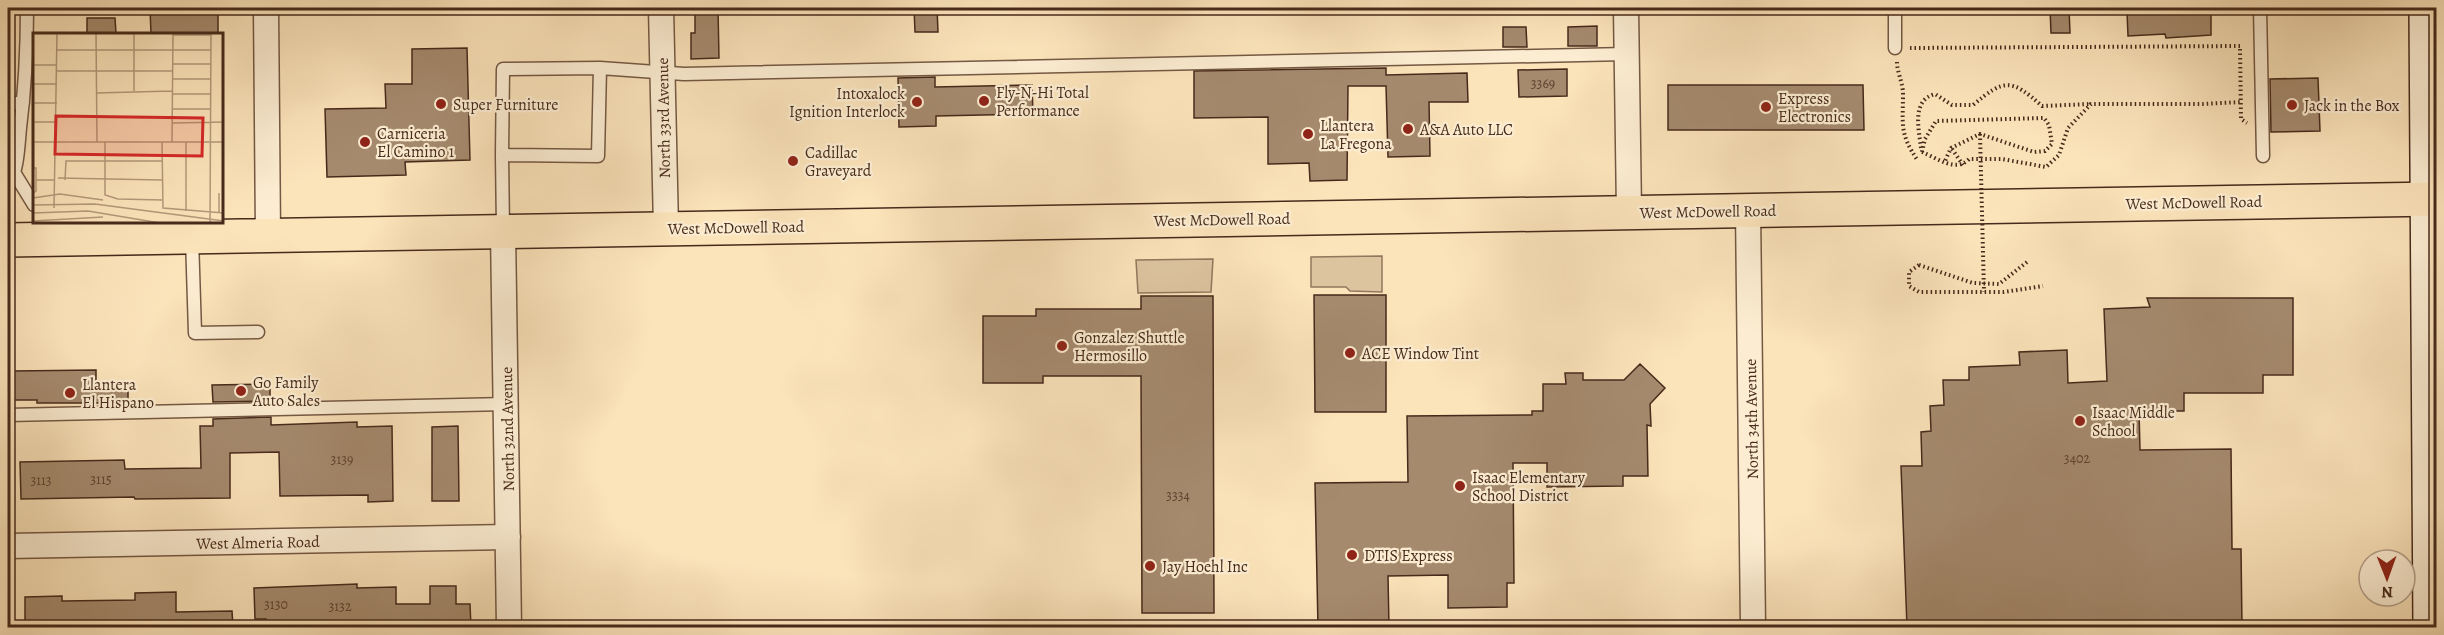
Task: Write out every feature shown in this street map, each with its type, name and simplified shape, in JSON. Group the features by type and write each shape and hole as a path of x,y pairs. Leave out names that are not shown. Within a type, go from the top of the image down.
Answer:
{"main road":[{"path":"2426,8 2432,199 2433,525 2430,627"},
{"name":"West McDowell Road","path":"8,240 53,235 192,237 2432,199"}],"street":[{"path":"266,8 268,235"},
{"name":"North 33rd Avenue","path":"661,8 666,228"},
{"path":"1626,8 1629,212"},
{"name":"North 34th Avenue","path":"1748,210 1753,627"},
{"name":"North 32nd Avenue","path":"503,231 509,627"},
{"name":"West Almeria Road","path":"8,546 508,537"}],"lane":[{"path":"8,187 15,174 27,66 27,8"},
{"path":"1895,8 1895,48"},
{"path":"2260,8 2263,156"},
{"path":"503,231 503,69 600,68 684,74 1626,54"},
{"path":"502,155 598,156 600,68"},
{"path":"8,103 23,103"},
{"path":"15,174 33,203"},
{"path":"192,237 195,333 258,332"},
{"path":"8,414 507,404"}],"path":[{"path":"1918,161 1906,144 1903,132 1901,112 1903,92 1897,71 1895,48 2240,46 2241,119 2262,134"},
{"path":"1922,152 1917,119 1921,103 1927,96 1935,94 1952,105 1973,105 2002,85 2024,89 2042,105 2241,102"},
{"path":"1922,152 1957,166 1963,165 1969,159 2001,159 2046,167 2059,155 2068,128 2091,104"},
{"path":"1922,152 1925,139 1936,121 2044,118 2049,125 2052,144 2045,151 2034,152 1980,134 1951,148 1945,161"},
{"path":"1980,134 1984,292"},
{"path":"1951,148 1963,165"},
{"path":"2027,262 1999,284 1973,284 1919,265 1909,272 1909,286 1919,292 2004,292 2043,286"}],"shaded area":[{"path":"1382,256 1382,292 1350,291 1346,287 1311,287 1311,257"},
{"path":"1213,259 1211,292 1138,293 1136,260"}],"building":[{"path":"150,8 218,8 218,33 151,33"},
{"path":"695,8 718,8 719,58 691,59 691,33 695,33"},
{"path":"914,8 937,8 938,32 915,32"},
{"path":"2050,8 2069,8 2070,33 2051,33"},
{"path":"2146,11 2146,14 2211,12 2211,35 2166,38 2165,34 2128,36 2127,12"},
{"path":"87,18 115,18 116,33 87,33"},
{"path":"1597,26 1597,46 1568,46 1568,27"},
{"path":"1503,27 1526,27 1527,47 1503,47"},
{"path":"467,48 470,160 405,162 406,175 327,177 325,109 386,108 385,84 412,84 412,49"},
{"name":"Llantera La Fregona","path":"1386,68 1386,75 1467,73 1468,102 1429,102 1430,156 1388,157 1386,86 1348,86 1347,180 1310,181 1309,163 1268,164 1268,117 1194,118 1194,71"},
{"path":"1567,69 1567,96 1519,97 1518,70"},
{"name":"Fly-N-Hi Total Performance","path":"935,77 935,87 1032,85 1033,114 936,116 936,126 899,127 898,78"},
{"name":"Jack in the Box","path":"2318,78 2320,131 2271,132 2270,79"},
{"name":"Express Electronics","path":"1668,85 1863,85 1864,130 1668,130"},
{"name":"ACE Window Tint","path":"1314,295 1386,295 1386,412 1315,412"},
{"path":"1141,296 1213,296 1214,613 1142,613 1141,376 1043,376 1043,383 983,383 983,316 1036,316 1036,309 1141,309"},
{"path":"2147,298 2293,298 2293,375 2263,375 2263,393 2184,393 2184,411 2139,411 2140,450 2231,449 2232,549 2241,549 2242,627 1907,627 1901,466 1922,466 1921,432 1931,431 1930,406 1944,405 1943,380 1969,380 1969,367 2020,365 2019,352 2067,350 2068,383 2107,381 2104,309 2150,307"},
{"name":"Isaac Elementary School District","path":"1640,364 1665,388 1650,404 1651,426 1647,425 1648,476 1623,476 1623,486 1547,487 1547,463 1513,463 1514,583 1507,583 1507,607 1448,608 1448,575 1388,576 1389,627 1318,627 1315,483 1408,482 1407,416 1532,415 1532,411 1543,411 1543,384 1566,384 1565,373 1583,373 1583,380 1624,380"},
{"name":"Llantera El Hispano","path":"96,370 96,386 128,385 128,403 37,403 37,400 12,400 12,371"},
{"name":"Go Family Auto Sales","path":"270,384 270,401 213,402 212,385"},
{"path":"271,417 271,425 357,422 357,427 392,426 393,501 368,502 368,495 280,496 279,452 230,453 230,498 21,499 20,462 124,460 125,469 201,468 200,426 213,426 213,419"},
{"path":"458,426 459,501 432,501 432,427"},
{"path":"357,584 357,588 396,587 396,604 430,604 430,586 456,586 456,604 470,604 471,627 266,627 266,619 255,619 254,588"},
{"path":"176,592 176,612 232,611 233,627 25,627 25,597 62,596 62,601 135,600 135,593"}],"place":[{"name":"Fly-N-Hi Total Performance","path":"984,101"},
{"name":"Intoxalock Ignition Interlock","path":"917,102"},
{"name":"Super Furniture","path":"441,104"},
{"name":"Jack in the Box","path":"2292,105"},
{"name":"Express Electronics","path":"1766,107"},
{"name":"A&A Auto LLC","path":"1408,129"},
{"name":"Llantera La Fregona","path":"1308,134"},
{"name":"Carniceria El Camino 1","path":"365,142"},
{"name":"Cadillac Graveyard","path":"793,161"},
{"name":"Gonzalez Shuttle Hermosillo","path":"1062,346"},
{"name":"ACE Window Tint","path":"1350,353"},
{"name":"Go Family Auto Sales","path":"241,391"},
{"name":"Llantera El Hispano","path":"70,393"},
{"name":"Isaac Middle School","path":"2080,421"},
{"name":"Isaac Elementary School District","path":"1460,486"},
{"name":"DTIS Express","path":"1352,555"},
{"name":"Jay Hoehl Inc","path":"1150,566"}]}
